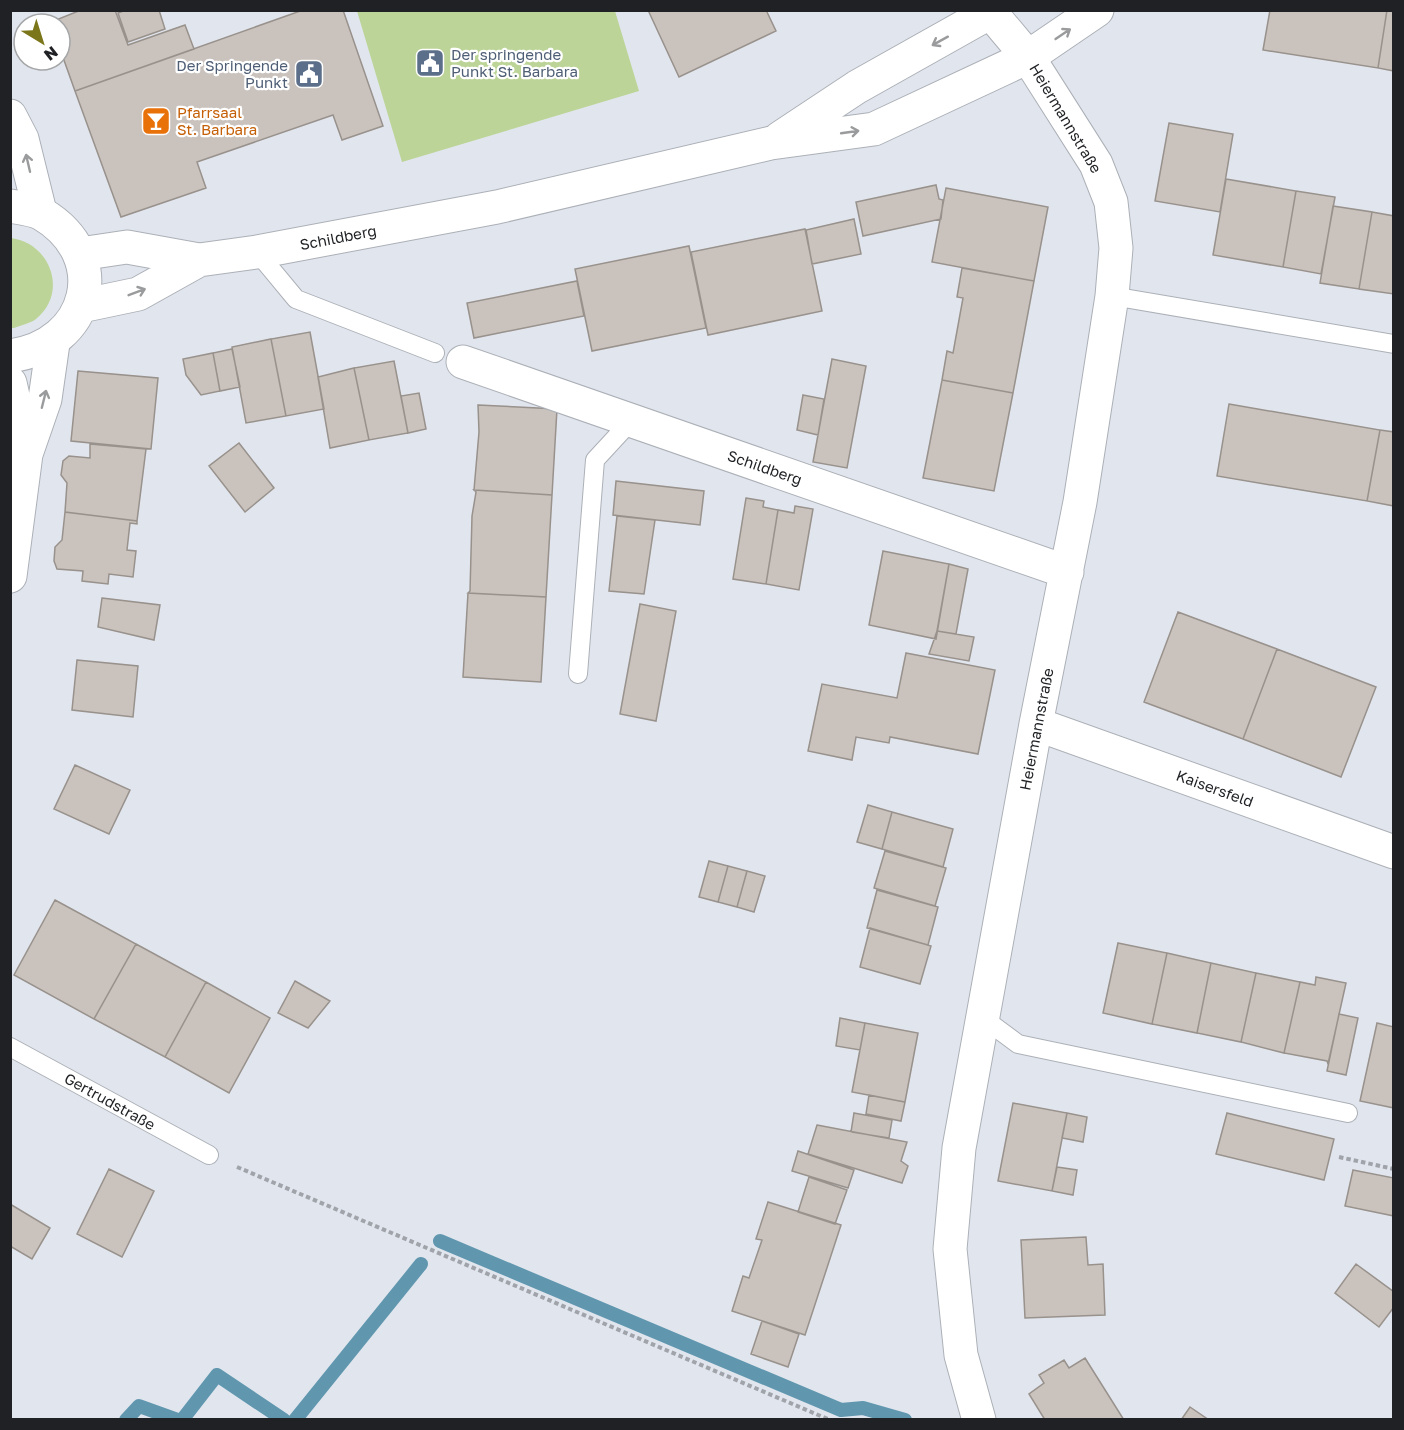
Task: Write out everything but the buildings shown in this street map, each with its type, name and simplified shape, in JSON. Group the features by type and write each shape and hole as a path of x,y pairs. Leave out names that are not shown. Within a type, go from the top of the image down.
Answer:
{"street":[{"name":"Heiermannstraße","path":"1029,57 1097,10"},
{"name":"Heiermannstraße","path":"979,1419 961,1355 950,1249 959,1148 1036,724 1067,572 1112,296 1116,248 1111,201 1096,164 1029,57 993,12"},
{"name":"Schildberg","path":"771,143 857,87 993,12"},
{"name":"Schildberg","path":"80,254 127,247 199,260 257,252 497,207 771,143 874,129 1029,57"},
{"path":"10,116 22,139 25,209 64,229 80,254 85,280 81,306 70,327 53,343 31,353 10,356"},
{"name":"Schildberg","path":"81,306 138,294 199,260"},
{"path":"10,576 26,454 45,399 53,343"},
{"name":"Schildberg","path":"449,357 1067,572"},
{"path":"10,383 26,454"},
{"name":"Kaisersfeld","path":"1036,724 1394,852"}],"lane":[{"name":"Schildberg","path":"257,252 296,299 449,357"},
{"path":"1112,296 1394,344"},
{"path":"578,674 595,460 631,421"},
{"path":"982,1018 1018,1044 1348,1113"},
{"name":"Gertrudstraße","path":"10,1047 209,1155"}],"path":[{"path":"209,1155 830,1419"},
{"path":"1339,1157 1394,1169"}],"green space":[{"path":"357,11 615,11 639,91 402,162"},
{"path":"11,238 25,242 36,249 45,259 53,283 46,308 36,319 14,328 10,328"}],"waterway":[{"path":"440,1241 841,1410 863,1408 905,1420"},
{"path":"295,1420 421,1264"},
{"path":"182,1420 217,1375 284,1420"},
{"path":"126,1420 139,1406 178,1420"}],"place":[{"name":"Der springende Punkt St. Barbara","path":"430,63"},
{"name":"Der Springende Punkt","path":"309,74"},
{"name":"Pfarrsaal St. Barbara","path":"156,121"}]}
